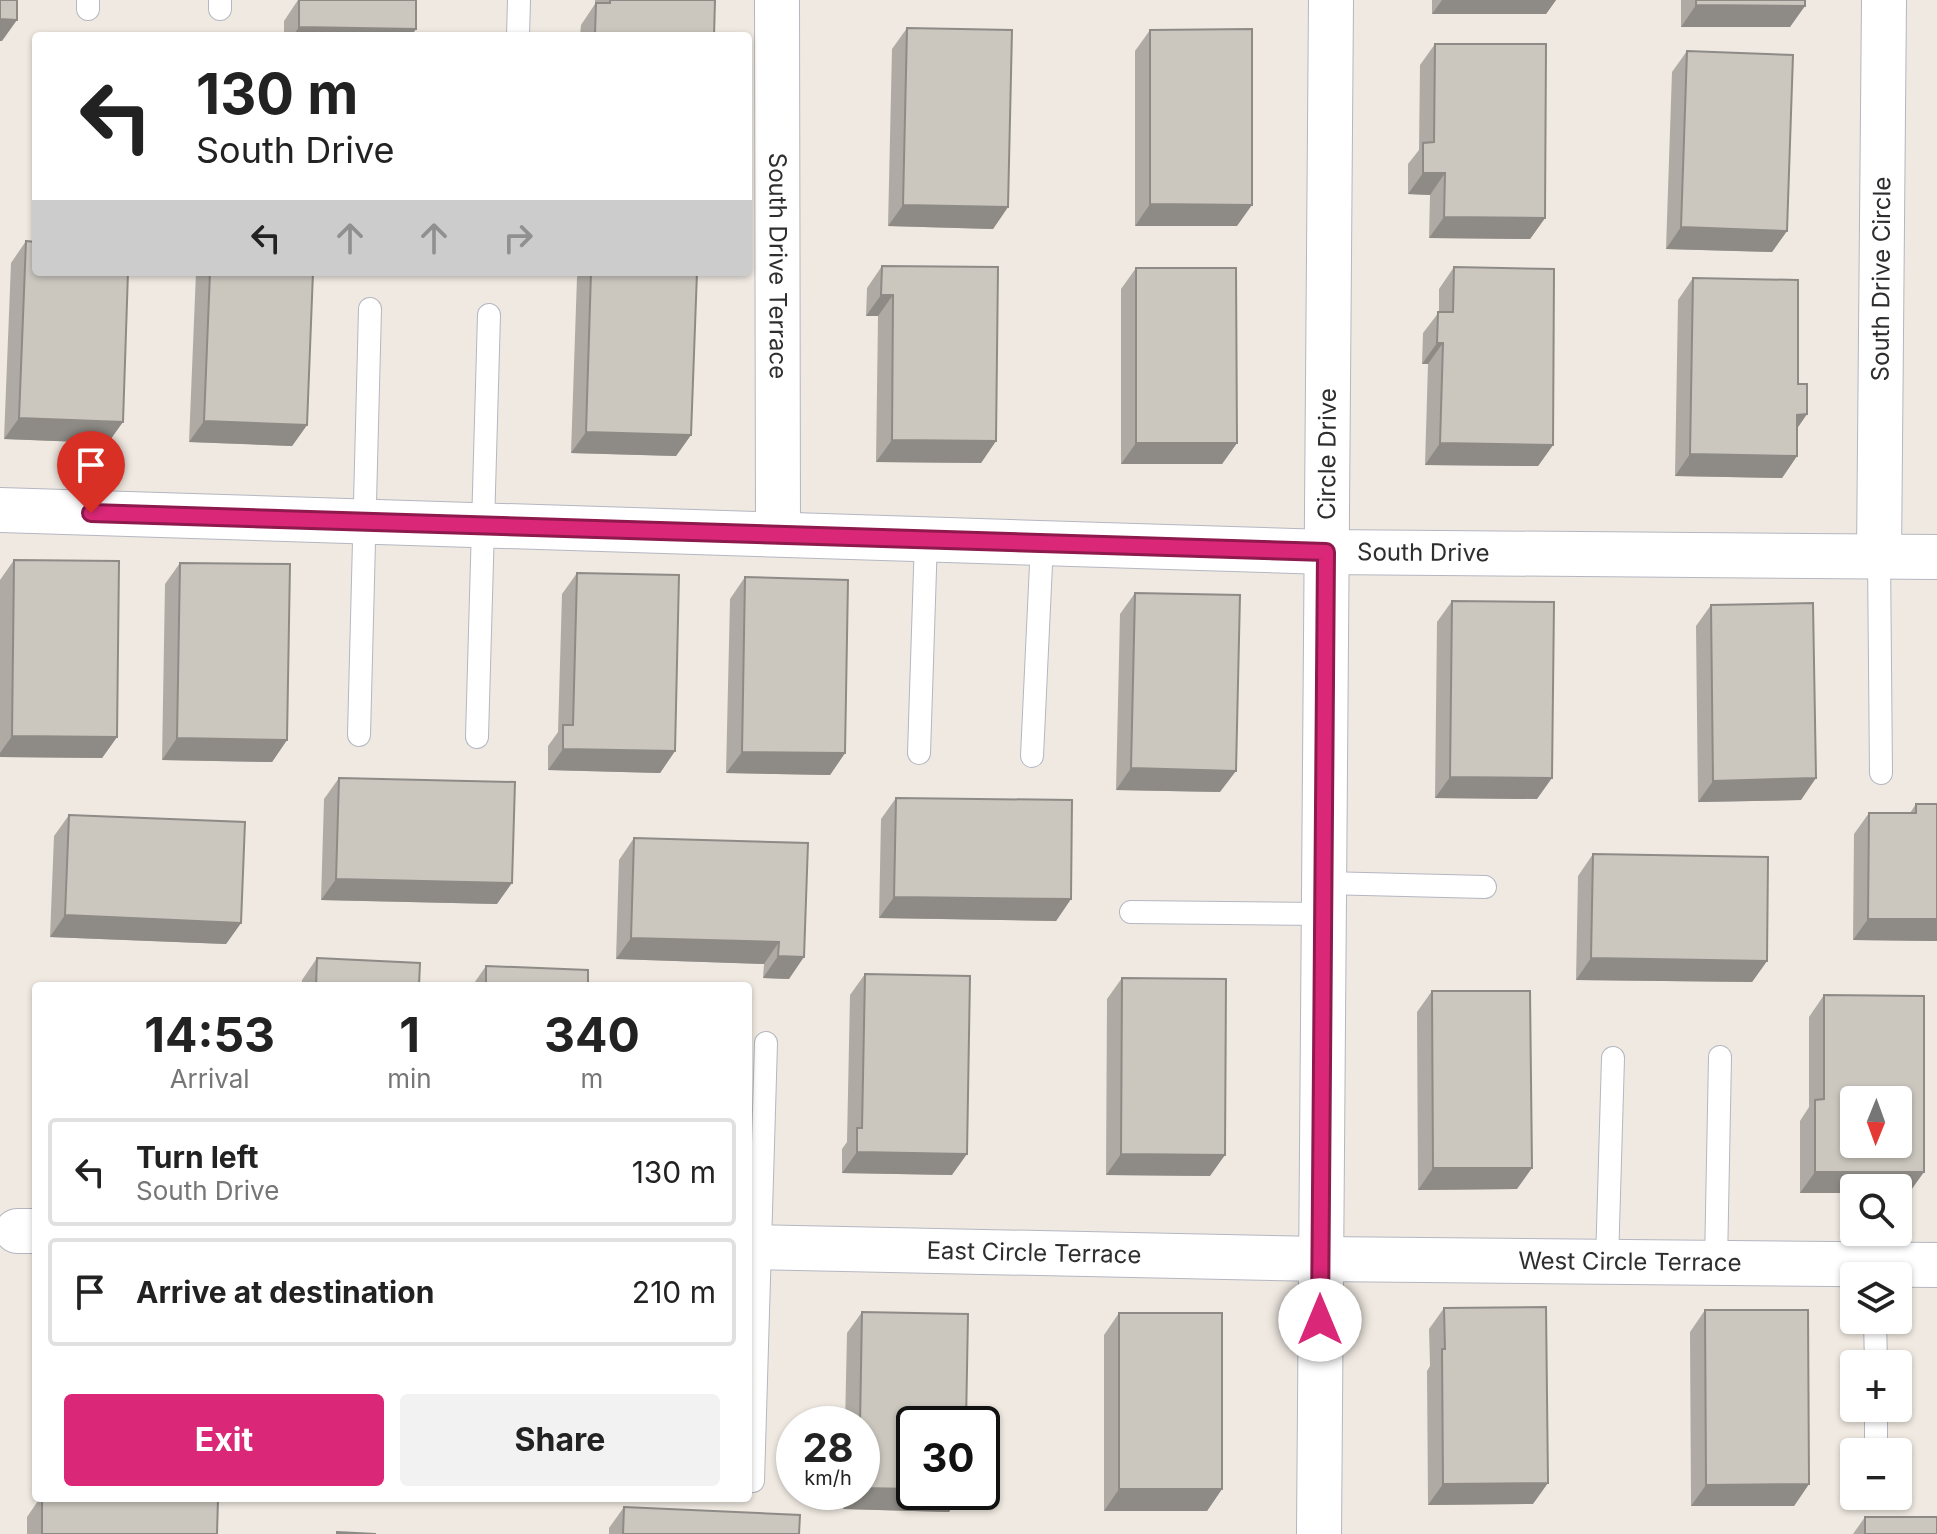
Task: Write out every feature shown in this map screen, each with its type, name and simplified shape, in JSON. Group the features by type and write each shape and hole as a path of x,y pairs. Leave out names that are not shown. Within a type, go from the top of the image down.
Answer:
{"street":[{"name":"South Drive Terrace","path":"777,0 778,533"},
{"name":"Circle Drive","path":"1319,1534 1331,0"},
{"name":"South Drive Circle","path":"1879,557 1884,0"},
{"name":"South Drive","path":"0,510 1326,552 1937,557"},
{"name":"East Circle Terrace","path":"754,1247 1321,1259"},
{"name":"West Circle Terrace","path":"1321,1259 1716,1263 1840,1268"},
{"name":"West Circle Terrace","path":"1912,1267 1937,1265"}],"lane":[{"path":"518,32 519,0"},
{"path":"359,735 370,309"},
{"path":"477,737 489,315"},
{"path":"919,753 926,539"},
{"path":"1032,756 1042,543"},
{"path":"1879,557 1881,773"},
{"path":"1131,912 1485,887"},
{"path":"753,1481 754,1247 766,1043"},
{"path":"1716,1263 1720,1057"},
{"path":"1607,1262 1613,1058"}],"building":[{"path":"0,0 17,0 17,20 0,19"},
{"path":"299,0 416,0 416,29 299,27"},
{"path":"610,0 715,0 714,32 595,32 596,3 610,3"},
{"path":"1696,0 1805,0 1805,6 1696,5"},
{"path":"907,28 1012,30 1008,207 903,205"},
{"path":"1252,29 1252,205 1150,204 1150,30"},
{"path":"1435,44 1546,44 1545,218 1444,217 1445,173 1423,173 1423,143 1434,142"},
{"path":"1687,51 1793,55 1787,231 1681,227"},
{"path":"26,241 32,242 32,276 128,276 123,422 19,418"},
{"path":"882,266 998,267 996,441 892,440 893,295 881,295"},
{"path":"1454,267 1554,269 1553,445 1440,443 1443,343 1437,343 1438,312 1453,312"},
{"path":"1136,268 1236,268 1237,443 1136,443"},
{"path":"210,276 313,276 307,425 204,421"},
{"path":"591,276 697,276 691,435 586,432"},
{"path":"1693,278 1798,280 1798,384 1807,384 1807,414 1797,415 1797,456 1690,454"},
{"path":"14,560 119,561 117,737 12,736"},
{"path":"180,563 290,564 287,740 177,738"},
{"path":"577,573 679,575 675,751 563,749 563,725 573,725"},
{"path":"745,577 848,580 845,753 742,752"},
{"path":"1135,593 1240,595 1236,771 1131,768"},
{"path":"1452,601 1554,602 1552,778 1450,777"},
{"path":"1813,603 1816,778 1713,781 1711,605"},
{"path":"339,778 515,782 512,883 336,879"},
{"path":"896,798 1072,800 1071,899 894,897"},
{"path":"1916,804 1937,804 1937,919 1868,919 1869,813 1916,813"},
{"path":"69,815 245,822 241,923 65,915"},
{"path":"634,838 808,843 804,957 778,956 779,942 631,938"},
{"path":"1593,854 1768,857 1767,961 1591,958"},
{"path":"317,958 420,963 419,982 316,982"},
{"path":"486,966 588,970 588,982 486,982"},
{"path":"865,974 970,976 967,1154 857,1152 857,1128 862,1128"},
{"path":"1122,978 1226,979 1225,1155 1121,1154"},
{"path":"1432,991 1530,991 1532,1168 1433,1168"},
{"path":"1824,995 1924,996 1924,1172 1815,1172 1815,1100 1824,1099"},
{"path":"1546,1307 1548,1483 1443,1484 1444,1308"},
{"path":"1705,1310 1808,1310 1809,1484 1706,1485"},
{"path":"862,1312 968,1314 966,1406 896,1406 896,1489 880,1488 880,1406 860,1406"},
{"path":"1119,1313 1222,1313 1222,1489 1119,1489"},
{"path":"42,1502 218,1502 217,1534 42,1534"},
{"path":"624,1507 800,1515 799,1534 623,1534"},
{"path":"1865,1517 1937,1517 1937,1534 1865,1534"}],"route":[{"path":"91,513 1326,552 1320,1320"}]}
